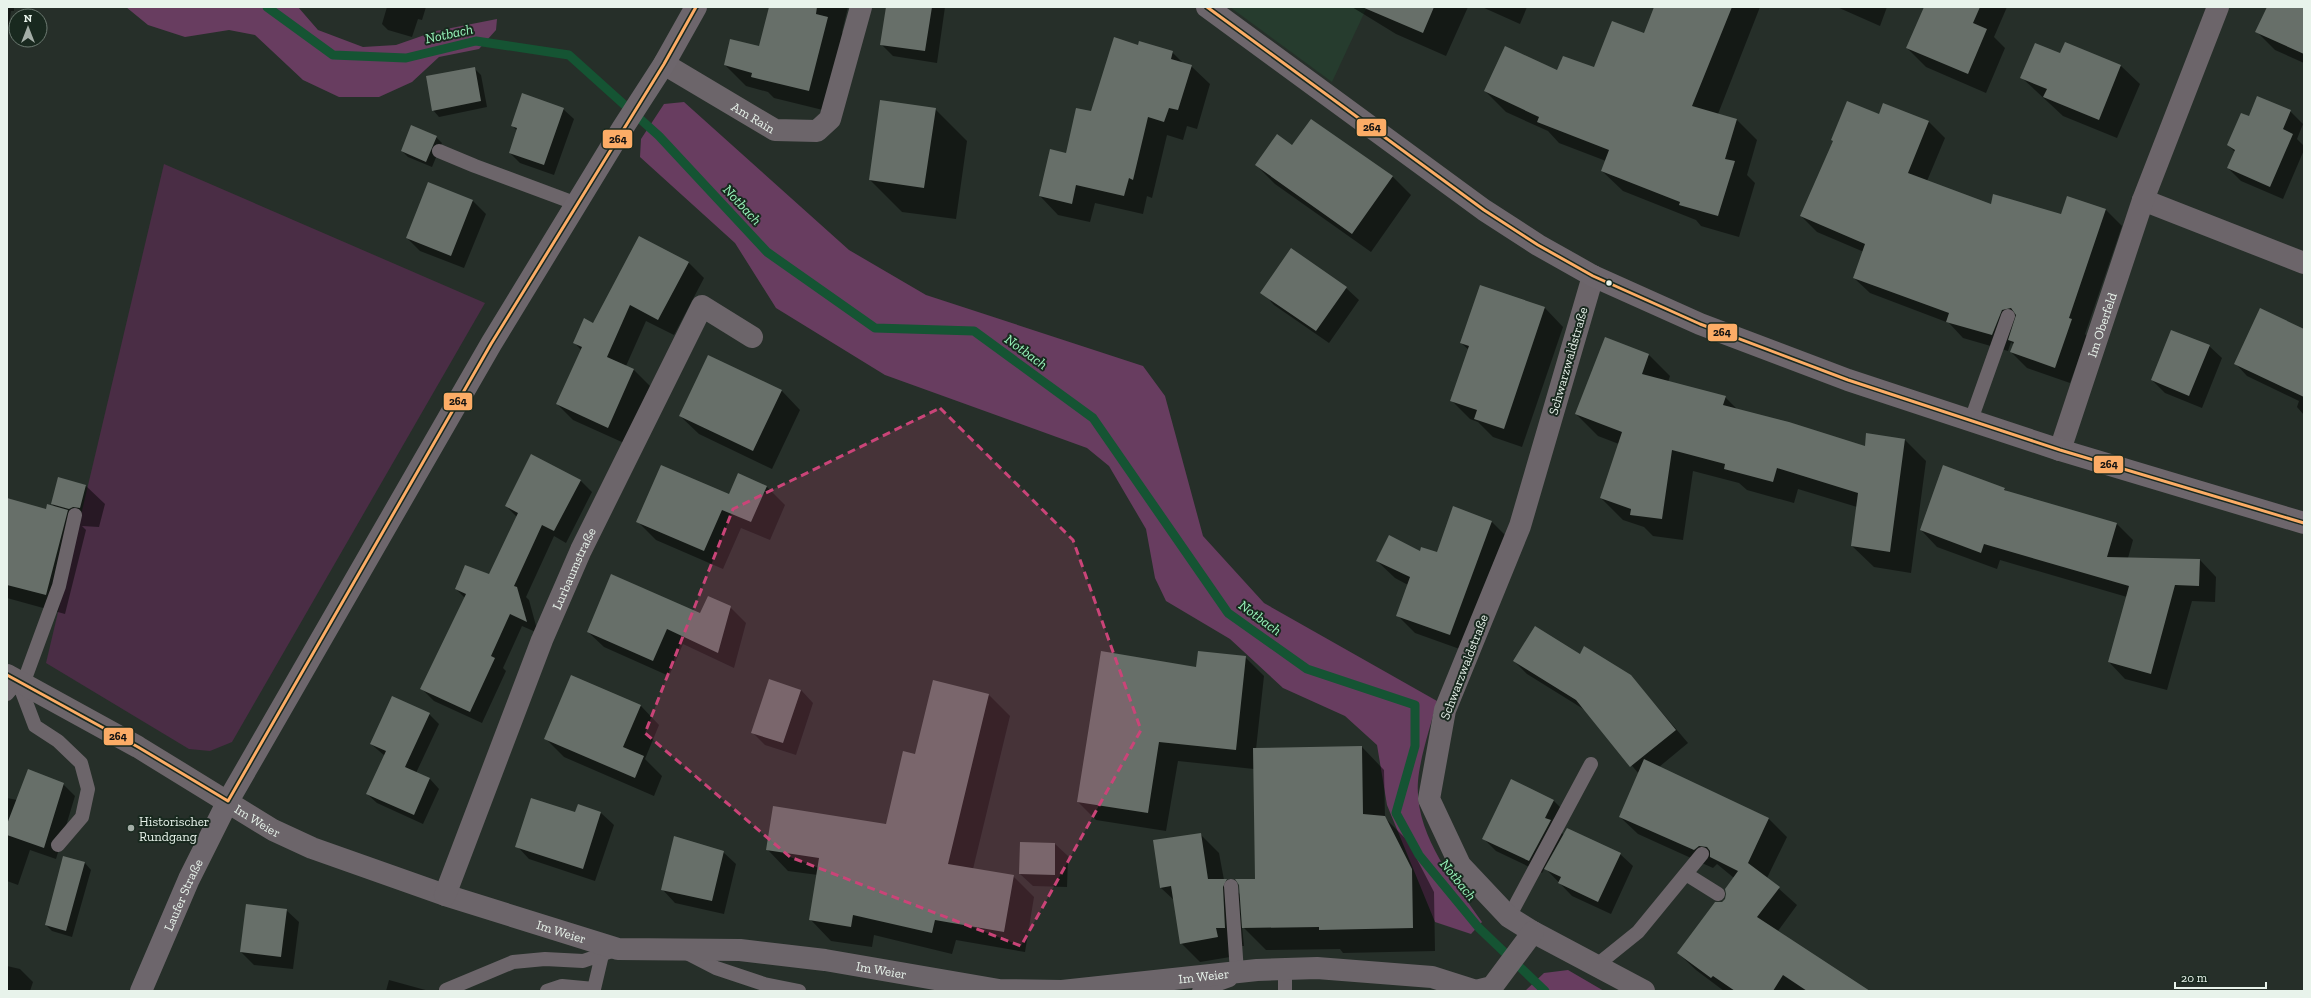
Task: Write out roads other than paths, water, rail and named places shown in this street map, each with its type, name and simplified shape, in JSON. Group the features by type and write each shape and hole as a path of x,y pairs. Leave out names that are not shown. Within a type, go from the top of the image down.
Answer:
{"main road":[{"name":"Laufer Straße","path":"141,991 189,879 228,801 491,344 622,129 664,64 696,7"},
{"path":"1207,7 1484,210 1538,245 1593,276 1700,324 1848,380 2060,450 2304,523"}],"street":[{"name":"Am Rain","path":"664,64 775,130 817,131 830,119 861,7"},
{"name":"Im Oberfeld","path":"2060,450 2143,200 2218,7"},
{"path":"2143,200 2304,263"},
{"name":"Schwarzwaldstraße","path":"1593,276 1520,526 1445,710 1429,799 1460,866 1510,917 1527,941 1597,965 1644,991"},
{"name":"Lurbaumstraße","path":"445,895 542,640 580,550 702,306 752,337"},
{"path":"14,684 138,747 228,801"},
{"name":"Im Weier","path":"228,801 273,830 312,848 610,952 740,950 825,960 999,990 1062,991 1247,971 1317,968 1432,977 1481,989 1527,941"}],"lane":[{"path":"439,151 577,204"},
{"path":"1971,420 2008,316"},
{"path":"58,845 82,817 88,789 81,763 58,741 35,726 14,684 59,586 75,515"},
{"path":"1510,917 1591,764"},
{"path":"1597,965 1638,932 1702,854"},
{"path":"1686,874 1718,894"},
{"path":"1199,991 1247,971 1231,886"},
{"path":"682,950 716,968 764,984 799,991"},
{"path":"446,990 513,962 545,959 582,961 610,952"},
{"path":"547,991 562,986 594,989 610,952"},
{"path":"1285,991 1286,969"}],"waterway":[{"name":"Notbach","path":"267,7 333,55 406,58 476,41 569,55 659,136 767,252 875,328 974,331 1093,418 1228,613 1307,669 1415,705 1415,746 1396,813 1419,855 1479,928 1545,991"}],"place":[{"name":"Historischer Rundgang","path":"131,828"}]}
